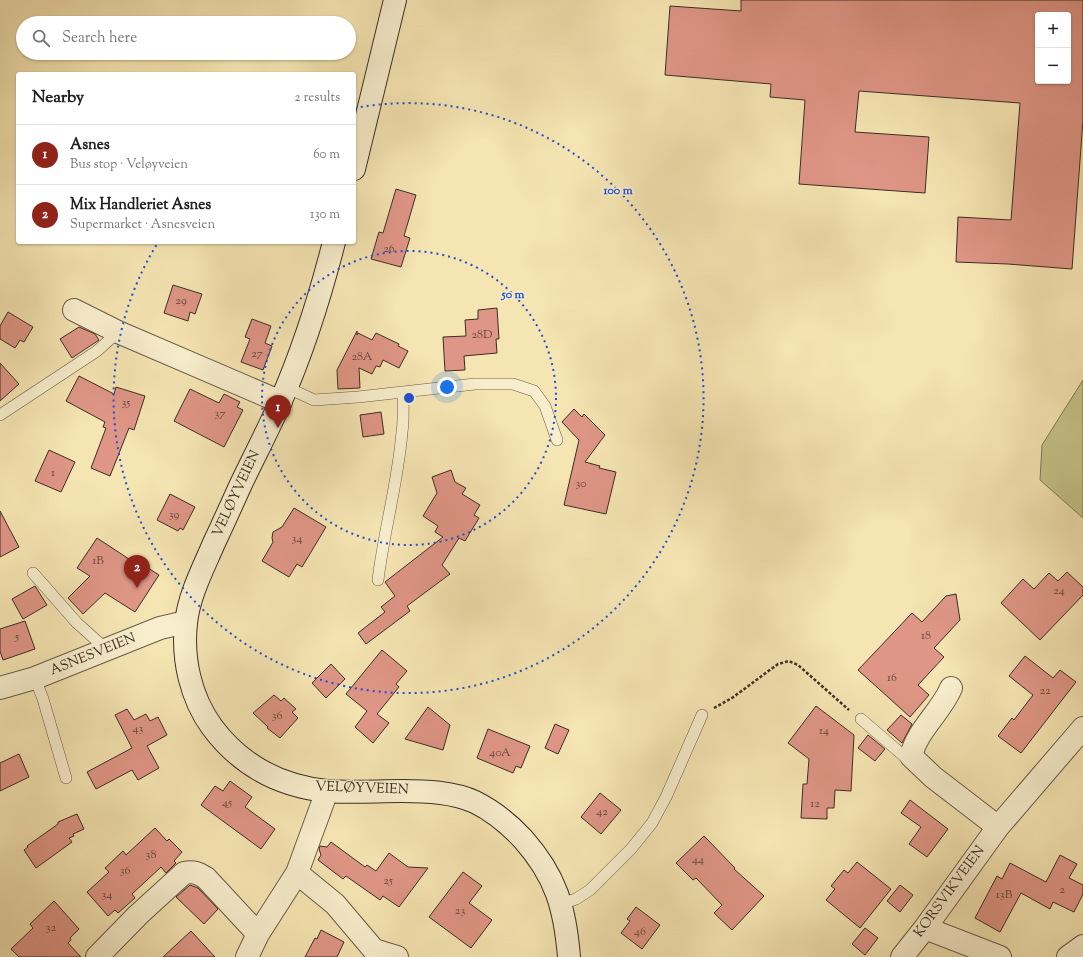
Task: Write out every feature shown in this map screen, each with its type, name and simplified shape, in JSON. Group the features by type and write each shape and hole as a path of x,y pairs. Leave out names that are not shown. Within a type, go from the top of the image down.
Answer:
{"street":[{"path":"356,161 396,0"},
{"name":"VELØYVEIEN","path":"333,244 321,293 283,394 240,485 190,599 186,622 185,646 189,676 198,704 213,728 237,756 262,772 293,784 327,791 448,794 475,802 497,815 536,853 549,876 561,904 566,926 569,957"},
{"path":"74,310 118,332 283,394"},
{"name":"ASNESVEIEN","path":"0,688 35,678 160,628 186,622"},
{"path":"950,688 914,745 911,756 933,776 998,827"},
{"name":"KORSVIKVEIEN","path":"902,957 925,928 998,827 1083,728"},
{"path":"247,957 258,934 297,873 327,791"},
{"path":"97,957 138,915 184,873 190,872 198,873 206,878 258,934"},
{"path":"297,873 335,904 374,950 397,957"},
{"path":"925,928 1000,957"},
{"path":"1068,957 1083,946"}],"lane":[{"path":"0,415 97,351 118,332"},
{"path":"283,394 314,400 358,397 475,384 513,384 534,391 546,406 557,440"},
{"path":"378,580 394,490 402,431 402,392"},
{"path":"34,573 77,623 106,649"},
{"path":"35,678 44,699 66,778"},
{"path":"561,904 576,899 590,890 631,850 652,823 666,797 702,715"},
{"path":"861,720 905,757 911,756"}],"path":[{"path":"702,715 732,698 778,664 789,661 798,665 861,720"}],"shaded area":[{"path":"1083,380 1083,518 1040,480 1042,445"}],"building":[{"path":"741,0 1083,0 1083,120 1072,269 956,262 958,217 1011,220 1020,103 859,91 855,132 929,137 925,193 799,184 805,100 770,97 771,84 665,75 670,6 741,11"},
{"path":"396,189 416,195 404,236 410,238 401,267 371,259 379,232 383,233"},
{"path":"173,285 202,294 195,314 190,312 188,321 164,313"},
{"path":"497,308 499,339 496,339 497,353 464,356 465,370 445,371 443,337 466,336 465,320 478,319 478,310"},
{"path":"8,312 33,327 24,342 20,340 15,348 0,339 0,326"},
{"path":"252,319 271,326 265,343 272,346 263,370 241,362 250,339 245,337"},
{"path":"79,327 95,334 99,340 72,358 60,339"},
{"path":"357,331 357,335 358,333 372,340 376,333 399,344 398,346 408,351 399,368 383,360 380,367 376,366 372,374 359,368 360,388 338,389 337,370"},
{"path":"0,363 19,384 0,401"},
{"path":"79,376 114,394 116,387 145,396 134,430 129,428 110,476 91,468 106,428 103,427 105,422 66,401"},
{"path":"190,389 219,403 224,394 240,402 237,407 243,410 224,447 174,421"},
{"path":"574,409 582,417 584,414 605,435 585,462 600,466 599,468 616,472 606,514 564,505 579,440 562,422"},
{"path":"381,412 384,434 363,437 360,415"},
{"path":"49,450 75,462 61,492 35,481"},
{"path":"451,470 455,482 466,488 462,494 480,505 474,515 479,518 465,541 459,538 442,565 450,574 407,606 410,611 366,644 358,633 385,612 381,607 395,596 385,582 443,537 435,532 438,526 423,516 437,493 432,477"},
{"path":"170,494 195,507 183,530 180,528 178,531 157,520"},
{"path":"294,508 326,527 302,567 297,564 289,577 262,561 273,542 273,532 282,527"},
{"path":"0,511 19,547 0,557"},
{"path":"97,538 135,563 137,561 159,575 135,612 105,593 83,614 68,598 90,576 77,568"},
{"path":"1067,572 1083,587 1083,595 1040,640 1001,603 1023,579 1034,589 1049,573 1058,581"},
{"path":"35,586 47,605 23,619 12,599"},
{"path":"956,594 960,620 934,648 944,657 918,685 929,695 910,717 858,670 912,613 922,622 946,596"},
{"path":"25,621 35,649 3,660 0,651 0,629"},
{"path":"382,650 407,671 396,684 399,687 377,714 389,723 373,743 355,727 367,711 346,694"},
{"path":"1025,656 1053,678 1060,670 1076,682 1021,753 998,736 1012,718 1014,720 1033,695 1009,676"},
{"path":"331,664 345,679 326,698 312,683"},
{"path":"274,695 281,701 284,698 296,709 292,712 298,718 280,738 267,728 268,727 253,713"},
{"path":"816,706 854,735 851,791 835,790 834,808 827,808 827,819 801,818 803,784 807,784 809,759 788,743"},
{"path":"428,707 450,725 443,750 405,739"},
{"path":"127,709 134,720 146,714 150,721 158,717 167,735 147,746 159,768 138,780 132,770 96,789 87,772 132,748 115,715"},
{"path":"901,715 912,724 902,743 887,730"},
{"path":"555,724 569,730 558,754 545,748"},
{"path":"488,729 530,746 521,768 516,766 513,773 477,758"},
{"path":"868,735 885,749 875,761 858,748"},
{"path":"19,754 29,777 0,791 0,763"},
{"path":"230,781 252,797 245,807 275,829 261,849 201,805 215,786 223,791"},
{"path":"600,793 621,810 601,834 581,817"},
{"path":"910,800 948,829 927,857 909,844 921,827 901,813"},
{"path":"77,814 84,829 73,834 74,836 69,838 72,842 36,868 24,850 28,847 27,846 58,824 58,822"},
{"path":"155,828 167,841 169,839 182,852 174,861 176,863 166,873 161,867 132,894 135,898 118,913 115,910 108,916 87,892 109,872 105,868 123,851 126,855"},
{"path":"704,836 735,868 734,869 764,896 732,930 714,913 722,905 696,878 693,880 676,863"},
{"path":"331,842 365,867 367,865 376,871 389,853 408,867 428,868 399,907 383,896 380,900 346,876 343,879 318,860 321,855 319,849 320,846 327,847"},
{"path":"1060,855 1077,864 1069,878 1083,885 1083,894 1074,912 1053,902 1050,909 1021,893 1000,932 975,918 997,876 1002,879 1010,863 1046,882"},
{"path":"857,862 891,889 860,928 826,900 835,889 831,886 844,870 848,873"},
{"path":"463,872 482,886 469,903 492,920 471,948 429,917"},
{"path":"190,885 198,888 218,909 204,924 176,897"},
{"path":"900,885 913,895 900,912 887,901"},
{"path":"54,901 79,929 70,938 71,940 68,943 81,957 19,957 11,949 33,928 30,924"},
{"path":"636,907 660,925 642,949 621,933 630,921 627,919"},
{"path":"865,928 878,938 865,955 852,944"},
{"path":"321,930 344,942 337,957 305,957 315,938 317,939"},
{"path":"191,931 215,957 163,957"}],"place":[{"name":"Asnes","path":"278,428"},
{"name":"Mix Handleriet Asnes","path":"137,588"}]}
